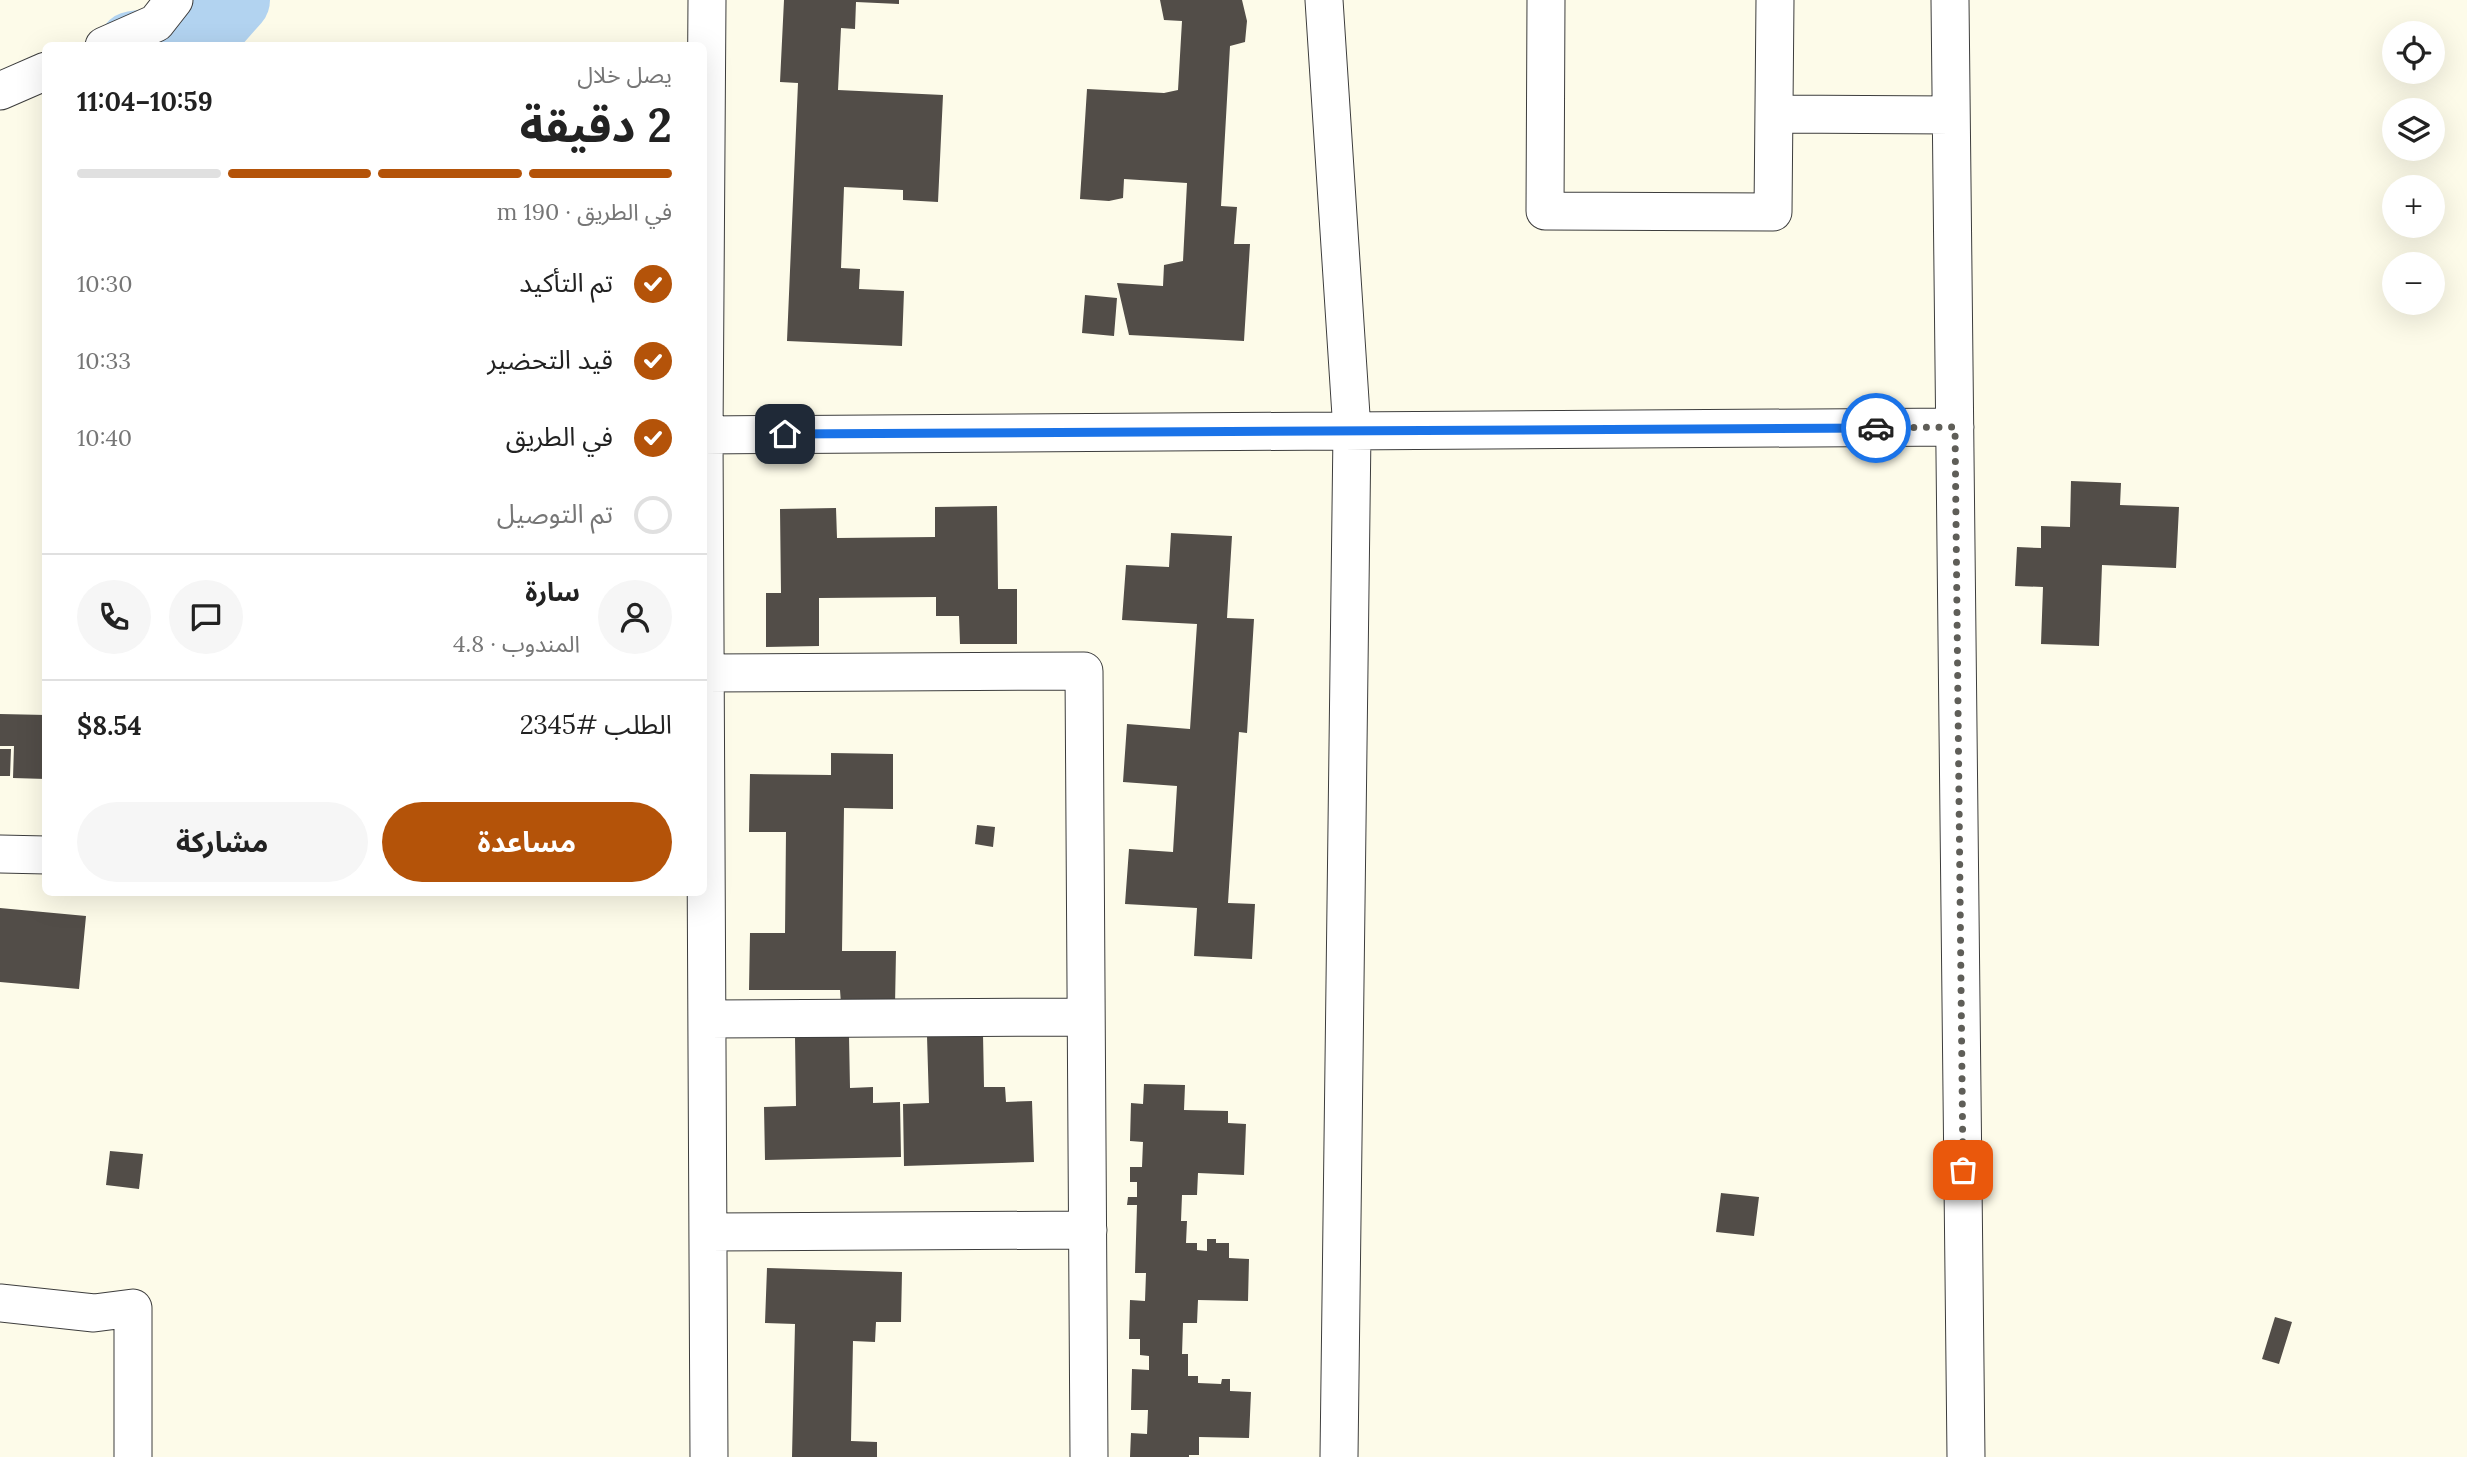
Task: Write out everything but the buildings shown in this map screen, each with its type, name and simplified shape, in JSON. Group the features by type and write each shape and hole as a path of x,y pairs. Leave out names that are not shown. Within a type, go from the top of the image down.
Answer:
{"street":[{"path":"707,0 707,42"},
{"path":"1324,0 1352,431 1339,1457"},
{"path":"1546,0 1545,211 1773,212 1775,0"},
{"path":"1950,0 1966,1457"},
{"path":"113,42 156,23 172,2"},
{"path":"0,91 42,73"},
{"path":"1774,114 1951,115"},
{"path":"707,435 1955,427"},
{"path":"707,673 1084,671 1089,1457"},
{"path":"0,854 42,855"},
{"path":"706,896 709,1457"},
{"path":"707,1019 1086,1017"},
{"path":"708,1232 1088,1230"},
{"path":"0,1303 94,1313 133,1308 133,1457"}],"waterway":[{"path":"159,42 204,35 235,0"}],"way so far":[{"path":"1876,428 1955,427 1963,1170"}],"route":[{"path":"785,434 1876,428"}]}
